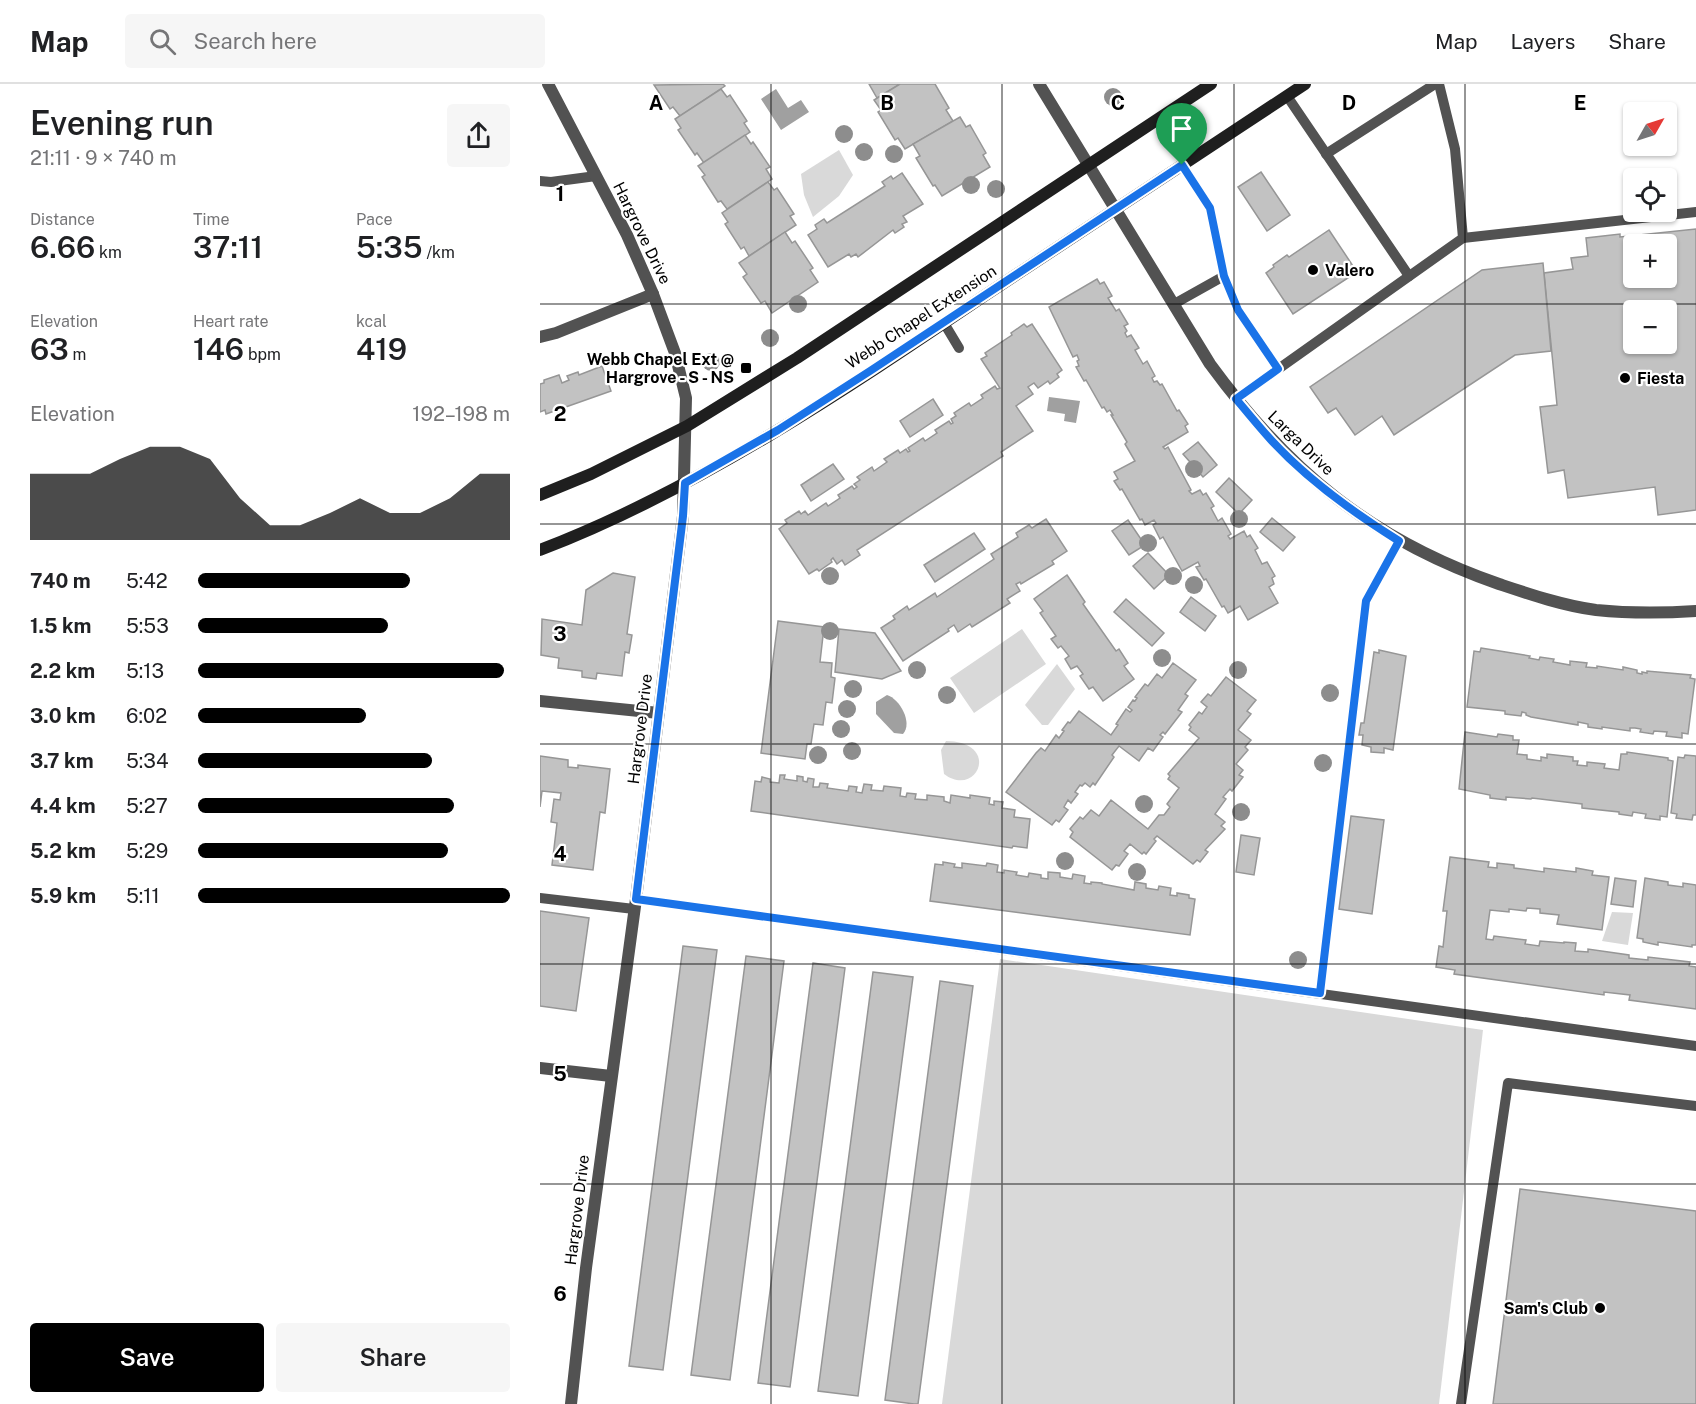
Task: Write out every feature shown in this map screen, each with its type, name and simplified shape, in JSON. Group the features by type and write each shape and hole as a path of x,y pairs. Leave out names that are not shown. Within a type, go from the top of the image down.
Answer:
{"main road":[{"name":"Webb Chapel Extension","path":"540,495 591,474 687,426 797,358 1211,84"},
{"name":"Webb Chapel Extension","path":"540,550 629,512 778,430 1305,84"}],"street":[{"name":"Hargrove Drive","path":"548,84 627,235 653,294 675,353 687,398 683,516 570,1404"},
{"name":"Larga Drive","path":"1039,84 1210,364 1273,442 1337,499 1399,541 1462,571 1524,593 1595,610 1696,611"},
{"path":"540,337 574,326 653,294"},
{"path":"540,701 659,714"},
{"path":"540,1068 611,1076"}],"lane":[{"path":"1326,154 1437,84 1455,149 1463,238"},
{"path":"1287,96 1409,276"},
{"path":"1182,165 1210,208 1224,276 1238,310 1278,369"},
{"path":"540,181 551,182 596,176"},
{"path":"1236,399 1463,238 1696,212"},
{"path":"1174,304 1224,276"},
{"path":"944,323 959,348"},
{"path":"1320,993 1366,601 1399,541"},
{"path":"540,898 595,906 635,904 1320,993 1696,1046"},
{"path":"1461,1404 1508,1083 1696,1106"}],"shaded area":[{"path":"776,89 788,108 801,100 809,112 781,130 761,99"},
{"path":"839,150 853,175 839,196 813,217 804,195 801,174"},
{"path":"1049,397 1080,401 1076,423 1064,421 1065,414 1047,411"},
{"path":"1022,629 1046,664 974,713 950,678"},
{"path":"1057,664 1075,689 1048,725 1042,725 1025,705"},
{"path":"887,695 896,701 904,712 907,724 903,734 894,733 876,714 876,702"},
{"path":"946,741 963,744 974,750 979,758 974,775 966,780 956,780 944,774 941,750"},
{"path":"1612,912 1633,913 1628,945 1602,941"},
{"path":"1000,959 1483,1030 1439,1404 942,1404"}],"building":[{"path":"723,84 725,86 680,116 673,107 670,109 654,85"},
{"path":"869,84 900,84 877,98"},
{"path":"900,84 935,84 949,108 946,110 953,121 905,149 898,138 895,140 878,112 881,110 874,100"},
{"path":"721,89 727,97 730,95 747,121 744,123 750,132 704,163 697,153 695,155 678,130 681,128 675,119"},
{"path":"960,117 966,127 970,125 986,153 983,155 990,167 942,196 916,158 920,156 913,144"},
{"path":"745,135 751,144 753,142 770,167 766,169 772,179 727,209 721,201 718,202 702,177 705,175 698,166"},
{"path":"1261,172 1290,215 1267,231 1238,187"},
{"path":"902,173 923,204 903,216 907,222 902,224 904,227 895,233 893,230 858,257 856,254 851,257 849,254 828,267 808,235 817,229 815,225 824,219 827,223 885,186 882,182 891,176 893,179"},
{"path":"768,182 774,190 777,188 794,214 790,216 796,225 749,256 744,247 741,249 725,224 728,222 722,213"},
{"name":"Fiesta","path":"1696,229 1696,510 1658,515 1655,487 1568,498 1564,470 1548,473 1540,407 1557,405 1544,273 1573,269 1571,258 1588,256 1586,238 1620,234 1620,237 1623,237 1623,288 1677,288 1677,234 1648,234"},
{"name":"Valero","path":"1329,230 1357,272 1293,314 1266,273 1287,255 1289,257"},
{"path":"785,232 792,243 795,241 813,268 810,270 818,282 772,313 765,301 761,303 743,277 747,274 739,263"},
{"path":"1543,263 1551,351 1515,355 1394,435 1382,416 1355,435 1336,408 1328,413 1310,387 1482,270"},
{"path":"1097,279 1100,284 1104,282 1112,296 1108,298 1116,311 1119,309 1128,324 1124,326 1127,331 1125,333 1127,337 1131,335 1139,348 1135,350 1143,364 1147,361 1155,376 1152,378 1154,382 1162,384 1177,411 1179,410 1188,424 1185,426 1188,432 1163,447 1165,449 1168,447 1191,490 1189,491 1192,494 1200,490 1203,495 1206,493 1214,506 1211,508 1218,521 1222,518 1231,534 1228,536 1230,539 1244,531 1247,537 1250,535 1258,548 1255,550 1262,564 1267,562 1275,576 1272,578 1274,584 1269,587 1278,603 1248,620 1240,606 1228,613 1224,606 1222,607 1206,579 1204,580 1196,567 1200,566 1198,562 1182,571 1163,537 1160,539 1153,525 1156,523 1154,520 1145,525 1122,489 1120,490 1114,481 1118,479 1114,472 1135,461 1110,410 1107,412 1104,407 1102,408 1076,367 1079,366 1077,355 1073,357 1049,307"},
{"path":"1024,324 1027,327 1032,324 1062,370 1057,374 1059,377 1050,384 1048,381 1038,388 1034,383 1028,387 1033,394 1016,406 1033,431 1001,452 1003,456 857,550 860,555 845,565 842,560 837,564 833,558 832,562 819,571 817,569 809,574 779,529 787,523 785,520 799,511 801,514 805,511 808,515 826,503 828,506 840,498 838,495 852,486 854,489 857,487 854,484 860,480 857,477 872,467 874,471 887,462 884,459 898,450 900,453 906,449 910,451 908,448 923,438 925,441 937,433 935,430 949,421 953,423 951,419 956,416 954,413 969,403 971,406 983,398 981,395 995,386 997,389 1000,388 981,359 987,356 985,353"},
{"path":"602,366 611,391 546,414 545,410 540,412 540,384 544,383 544,380 559,375 562,383 569,380 567,376 578,372 579,375"},
{"path":"933,399 943,415 910,437 900,421"},
{"path":"1198,442 1217,465 1203,477 1183,454"},
{"path":"833,464 844,479 811,501 801,485"},
{"path":"1229,478 1252,500 1239,514 1216,492"},
{"path":"1272,518 1295,537 1283,551 1260,532"},
{"path":"1046,519 1067,551 1052,561 1054,564 1021,584 1020,582 1016,584 1020,591 1007,599 1010,603 972,627 970,624 958,632 954,625 948,629 949,631 903,661 881,628 895,619 893,616 907,606 909,610 935,593 937,597 994,559 991,554 1018,537 1016,533 1029,525 1032,528"},
{"path":"1128,520 1145,545 1129,555 1112,531"},
{"path":"974,533 985,549 935,582 924,565"},
{"path":"1148,553 1169,575 1154,589 1133,566"},
{"path":"613,573 635,577 627,634 632,635 629,653 625,652 622,676 597,673 596,679 582,677 582,671 558,668 559,658 541,655 542,619 582,625 586,590"},
{"path":"1067,575 1085,602 1083,604 1116,651 1119,649 1128,663 1124,666 1134,679 1103,701 1093,687 1089,689 1080,676 1083,674 1077,666 1071,669 1065,659 1069,656 1051,639 1056,636 1040,613 1043,611 1034,599"},
{"path":"1191,597 1216,616 1205,631 1180,612"},
{"path":"1126,599 1164,633 1152,646 1114,612"},
{"path":"778,621 824,627 820,662 832,663 831,677 835,678 832,703 826,702 823,725 814,724 811,744 807,744 805,759 761,753"},
{"path":"839,629 875,633 901,671 882,679 835,672"},
{"path":"1481,648 1530,656 1529,658 1539,660 1540,657 1554,659 1553,662 1570,665 1570,661 1587,663 1586,667 1597,668 1597,666 1623,670 1623,667 1637,670 1637,673 1642,674 1647,671 1691,675 1690,678 1695,679 1688,734 1682,733 1682,738 1666,736 1667,732 1654,731 1653,734 1640,732 1641,729 1635,728 1630,728 1630,731 1602,727 1602,729 1588,727 1588,724 1578,722 1578,725 1531,717 1522,712 1521,716 1505,714 1505,711 1467,707 1474,651 1480,652"},
{"path":"1379,650 1406,656 1393,750 1384,748 1384,753 1371,752 1371,747 1362,745 1363,735 1359,735 1361,723 1364,723 1374,652 1379,653"},
{"path":"1173,663 1196,680 1185,694 1188,696 1178,710 1182,712 1165,734 1163,732 1160,735 1163,737 1153,751 1148,748 1139,761 1119,746 1095,785 1093,783 1090,787 1085,783 1080,785 1075,792 1078,794 1071,803 1068,800 1064,807 1068,810 1059,822 1056,820 1052,825 1006,792 1036,753 1041,748 1045,751 1056,735 1059,738 1064,731 1062,730 1079,711 1111,735 1126,709 1130,712 1132,710 1128,707 1133,700 1135,701 1137,698 1135,697 1145,684 1148,686 1157,674 1162,678"},
{"path":"1226,677 1256,700 1247,711 1251,714 1238,730 1251,740 1245,747 1248,750 1236,764 1243,770 1239,775 1243,777 1232,791 1230,789 1223,797 1226,799 1215,814 1225,822 1221,826 1225,829 1205,850 1208,852 1200,862 1197,860 1193,864 1157,836 1146,854 1144,852 1142,854 1130,844 1124,851 1128,854 1119,866 1116,865 1112,870 1070,837 1073,832 1070,829 1080,817 1083,819 1091,810 1099,816 1111,800 1148,829 1159,815 1164,815 1170,807 1167,804 1179,788 1168,779 1170,776 1168,774 1199,738 1189,730 1191,727 1189,725 1199,712 1202,714 1207,707 1201,702 1208,694 1211,696"},
{"path":"1465,732 1497,737 1498,734 1513,736 1513,740 1519,740 1517,754 1527,755 1527,759 1541,761 1541,757 1547,758 1547,754 1573,757 1573,761 1578,761 1577,765 1587,766 1587,762 1605,764 1604,768 1619,770 1621,754 1627,754 1627,752 1668,758 1673,761 1667,817 1660,816 1660,820 1645,818 1646,814 1633,812 1632,816 1619,814 1619,812 1582,808 1582,804 1532,798 1506,797 1506,800 1490,798 1490,795 1459,789"},
{"path":"1685,755 1696,756 1696,815 1693,815 1692,820 1676,818 1677,814 1671,813 1678,757 1684,758"},
{"path":"540,756 568,760 568,767 578,768 578,765 610,769 605,813 600,812 593,870 552,865 557,823 551,822 554,799 560,800 561,793 542,791 540,807"},
{"path":"780,775 785,775 784,779 797,781 797,776 803,777 803,781 807,782 808,778 814,779 813,787 819,787 820,783 828,784 827,788 848,791 849,786 857,787 856,792 862,793 864,784 872,785 871,790 883,791 884,786 901,788 900,796 906,797 907,793 916,794 915,799 927,800 927,795 944,797 944,801 950,803 951,795 990,798 989,804 994,805 994,801 1003,802 1002,808 1015,810 1014,817 1030,819 1027,848 1013,846 1012,848 751,811 755,781 761,782 762,777 770,779 770,782 779,783"},
{"path":"1351,816 1384,820 1372,914 1339,909"},
{"path":"1241,835 1260,838 1254,875 1236,872"},
{"path":"1450,857 1489,862 1488,867 1497,868 1497,863 1544,872 1544,868 1576,872 1576,868 1593,871 1592,875 1609,877 1602,930 1557,924 1559,915 1540,913 1540,909 1527,908 1526,911 1509,909 1509,912 1490,910 1486,939 1493,940 1494,936 1526,940 1525,944 1539,946 1540,941 1576,943 1575,951 1588,952 1588,949 1629,955 1629,958 1648,960 1648,957 1690,962 1689,966 1696,967 1696,1009 1629,1000 1630,995 1604,992 1604,995 1454,974 1455,970 1436,967 1439,946 1443,947 1447,911 1443,911"},
{"path":"943,862 962,868 962,863 986,866 987,863 998,865 997,872 1004,873 1004,870 1017,872 1016,875 1028,877 1029,873 1048,879 1048,872 1060,873 1060,877 1072,879 1073,874 1085,876 1084,883 1102,883 1134,890 1135,882 1146,884 1146,888 1158,890 1159,886 1171,888 1170,895 1177,896 1177,893 1189,895 1189,898 1195,899 1190,935 930,901 935,864 943,865"},
{"path":"1615,878 1636,881 1633,907 1611,904"},
{"path":"1645,878 1668,882 1668,885 1683,887 1683,883 1696,885 1696,945 1692,947 1658,942 1658,945 1643,942 1643,939 1637,938"},
{"path":"540,911 589,918 576,1011 540,1006"},
{"path":"683,946 717,950 663,1370 629,1366"},
{"path":"746,956 784,961 730,1380 691,1375"},
{"path":"813,963 845,968 790,1387 758,1383"},
{"path":"873,972 913,977 858,1396 818,1391"},
{"path":"940,981 973,986 918,1404 914,1404 885,1400"},
{"name":"Sam's Club","path":"1520,1189 1696,1211 1696,1404 1493,1404"}],"place":[{"name":"Valero","path":"1313,270"},
{"name":"Webb Chapel Ext @ Hargrove - S - NS","path":"746,368"},
{"name":"Fiesta","path":"1625,378"},
{"name":"Sam's Club","path":"1600,1308"}],"route":[{"path":"1182,165 1210,208 1224,276 1238,310 1278,369 1236,399 1273,442 1310,477 1337,499 1399,541 1366,601 1320,993 636,899 683,516 685,483 778,430 1182,165"}]}
